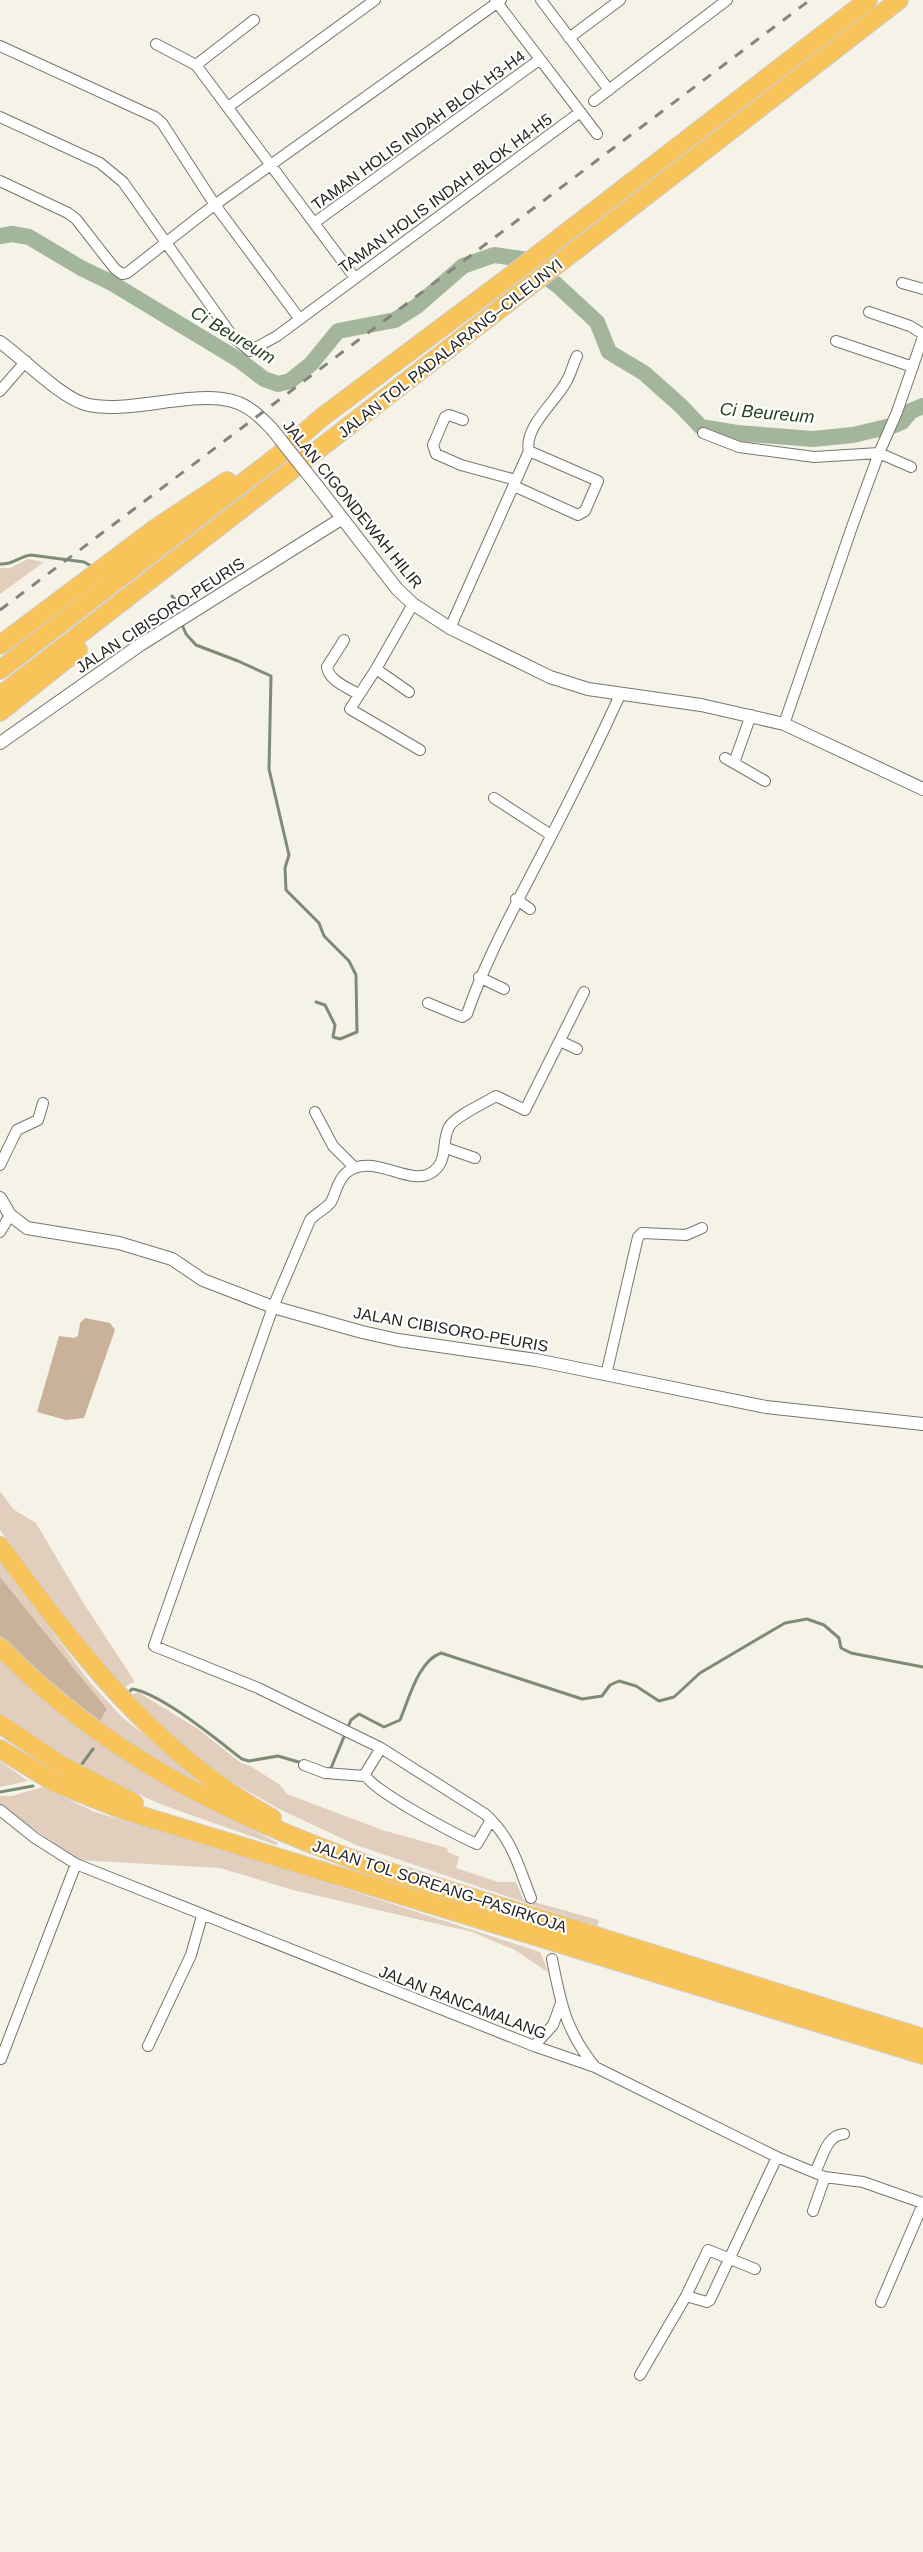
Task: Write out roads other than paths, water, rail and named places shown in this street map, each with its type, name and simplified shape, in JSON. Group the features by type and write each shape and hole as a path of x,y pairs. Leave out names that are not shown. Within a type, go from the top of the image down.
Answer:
{"highway":[{"name":"JALAN TOL PADALARANG–CILEUNYI","path":"0,670 279,455 321,418 501,284 868,0"},
{"name":"JALAN TOL PADALARANG–CILEUNYI","path":"0,696 899,0"},
{"path":"0,645 156,528 321,418"},
{"path":"0,712 144,596 233,515"},
{"path":"0,1546 94,1668 133,1711 180,1755 218,1785 263,1813 374,1867"},
{"name":"JALAN TOL SOREANG–PASIRKOJA","path":"0,1647 53,1696 123,1749 175,1781 279,1832 374,1867 923,2038"},
{"path":"0,1724 53,1760 115,1795 172,1819 265,1852"},
{"name":"JALAN TOL SOREANG–PASIRKOJA","path":"0,1749 37,1774 98,1801 154,1820 265,1852 923,2055"}],"street":[{"path":"228,107 375,0"},
{"path":"541,0 609,90"},
{"path":"569,38 620,0"},
{"path":"594,101 727,0"},
{"path":"0,181 68,213 76,219 115,269 122,274 127,273 215,204 498,1 539,60 597,134"},
{"path":"196,64 254,20"},
{"path":"156,44 196,64 355,278"},
{"path":"0,46 155,117 162,123 215,204 299,318"},
{"name":"TAMAN HOLIS INDAH BLOK H3-H4","path":"314,224 539,60"},
{"name":"TAMAN HOLIS INDAH BLOK H4-H5","path":"167,243 233,337 247,350 256,350 579,113"},
{"path":"0,117 100,163 123,182 167,243"},
{"path":"902,284 923,289"},
{"path":"784,724 923,335 910,326 869,312"},
{"path":"836,341 913,367"},
{"name":"JALAN CIGONDEWAH HILIR","path":"0,342 57,388 85,404 123,407 218,398 248,407 272,429 381,571 413,604 450,628 558,680 588,689 751,715 784,724 923,789"},
{"path":"450,628 529,451 529,439 544,410 566,384 577,356"},
{"path":"0,391 26,361"},
{"path":"463,420 448,415 445,417 433,445 436,454 515,483 578,515 585,512 598,481 529,451"},
{"path":"703,433 739,447 814,457 879,453 911,467"},
{"name":"JALAN CIBISORO-PEURIS","path":"0,743 53,704 189,613 341,519"},
{"path":"413,604 376,669 350,705 351,711 420,750"},
{"path":"344,640 327,667 327,672 332,678 358,694"},
{"path":"376,669 409,692"},
{"path":"428,1003 464,1017 467,1014 479,977 516,899 551,835 621,693"},
{"path":"751,715 730,760 765,781"},
{"path":"494,798 551,835"},
{"path":"516,899 530,909"},
{"path":"479,977 504,989"},
{"path":"531,1898 510,1842 491,1820 381,1748 258,1688 154,1646 273,1307 310,1220 329,1205 340,1180 355,1168 381,1166 423,1176 431,1173 441,1163 452,1122 496,1096 525,1110 584,992"},
{"path":"560,1041 577,1049"},
{"path":"0,1165 17,1130 39,1120 43,1103"},
{"path":"315,1112 333,1146 355,1168"},
{"path":"446,1148 475,1158"},
{"path":"0,1198 10,1215 0,1232"},
{"name":"JALAN CIBISORO-PEURIS","path":"10,1215 27,1228 95,1238 172,1259 203,1280 273,1307 399,1340 536,1360 766,1407 923,1424"},
{"path":"606,1375 638,1237 642,1233 686,1235 702,1228"},
{"path":"365,1776 381,1748"},
{"path":"304,1765 324,1773 365,1776 371,1784 420,1814 477,1844 491,1820"},
{"name":"JALAN RANCAMALANG","path":"2,1818 76,1864 534,2046 595,2067 777,2157 819,2163 825,2176 863,2182 923,2204"},
{"path":"1,2059 76,1864"},
{"path":"148,2046 191,1955 202,1916"},
{"path":"552,1959 561,2004 577,2044 595,2067"},
{"path":"534,2046 553,2025 561,2004"},
{"path":"819,2163 833,2136 844,2134"},
{"path":"686,2296 709,2302 777,2157"},
{"path":"813,2211 825,2176"},
{"path":"881,2302 923,2204"},
{"path":"640,2375 686,2296 708,2250 755,2269"}],"waterway":[{"name":"Ci Beureum","path":"0,236 12,234 29,237 81,268 110,282 239,360 264,379 278,384 290,381 311,364 338,331 395,320 417,306 463,266 494,255 522,259 557,285 597,322 609,352 644,373 701,427 737,433 813,439 853,435 895,425 902,422 911,411 923,406"},
{"path":"0,564 31,555 84,562 93,567"},
{"path":"172,596 180,606 181,616"},
{"path":"181,622 186,634 196,645 271,676 269,769 289,855 285,868 286,890 319,923 324,936 349,961 356,975 357,1032 340,1039 333,1037 335,1025 325,1005 316,1002"},
{"path":"328,1769 331,1768 351,1720 359,1714 384,1727 400,1720 420,1672 433,1657 441,1653 582,1699 602,1696 610,1685 619,1681 636,1686 659,1701 674,1697 700,1673 785,1623 807,1619 824,1625 839,1638 841,1648 851,1653 923,1667"},
{"path":"127,1694 132,1689 158,1699 188,1718 242,1759 249,1761 278,1756 302,1763"},
{"path":"82,1764 93,1749"},
{"path":"0,1792 33,1786"}],"railway":[{"path":"0,610 810,0"}]}
